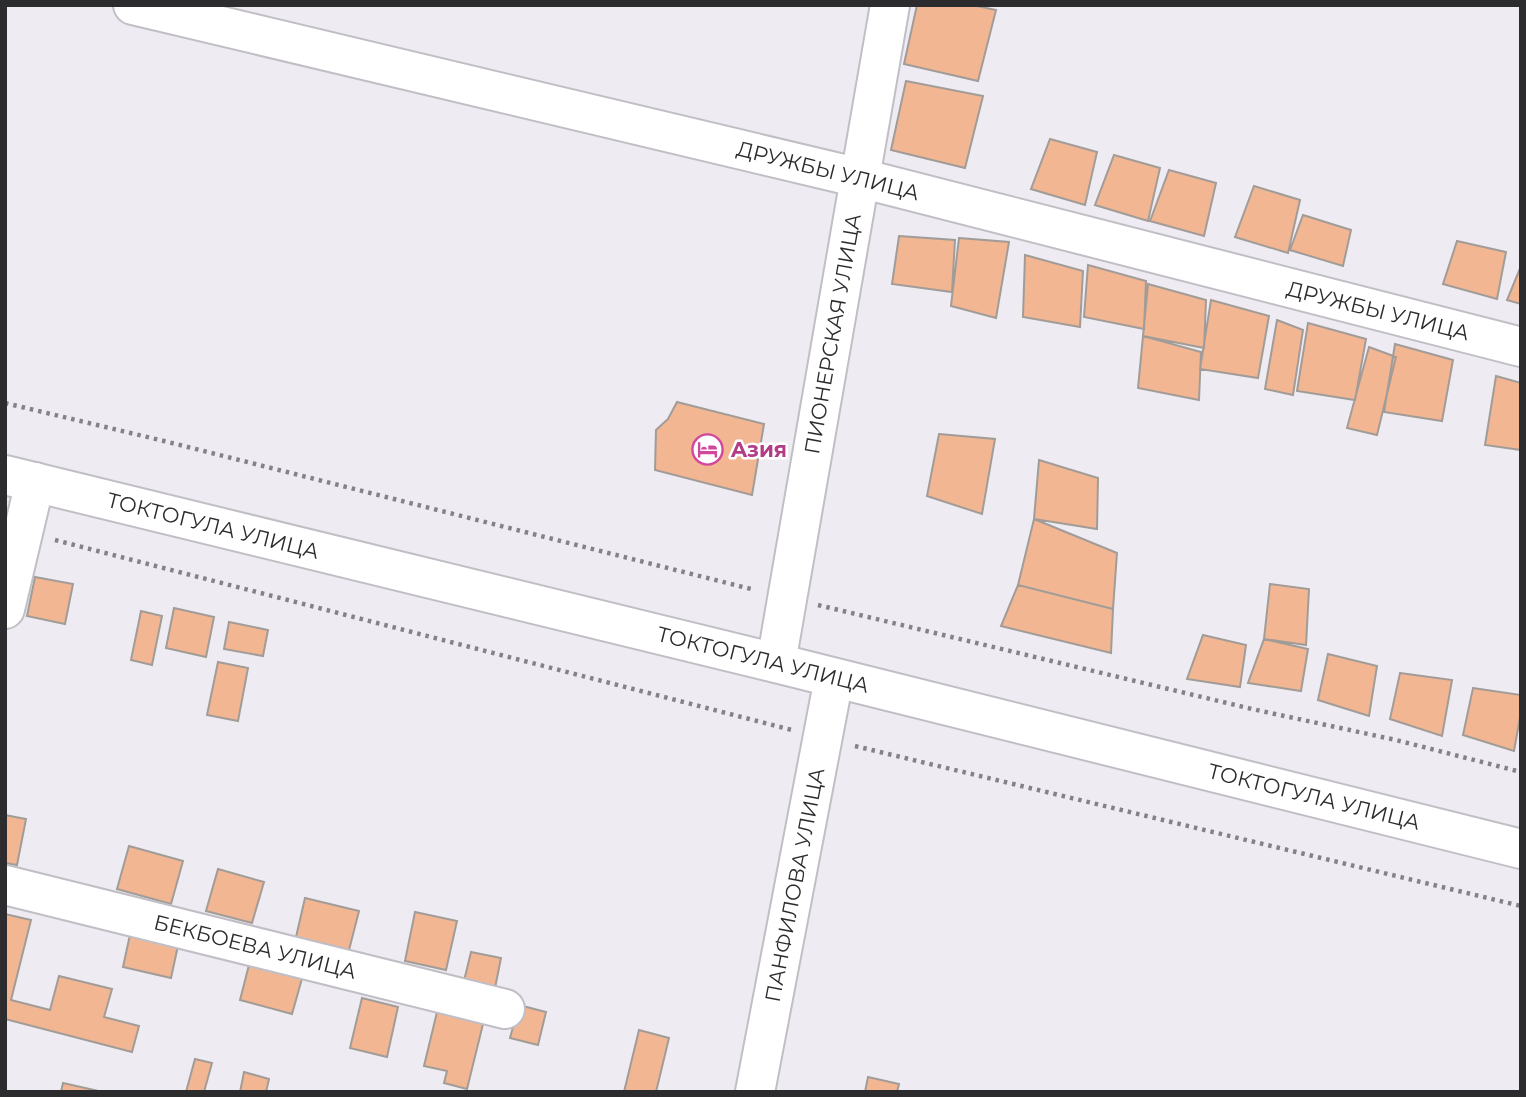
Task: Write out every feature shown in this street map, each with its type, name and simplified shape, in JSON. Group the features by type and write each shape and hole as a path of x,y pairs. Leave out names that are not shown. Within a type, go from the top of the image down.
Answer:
{"main road":[{"name":"ДРУЖБЫ УЛИЦА","path":"133,5 860,178 1521,347"},
{"name":"ПИОНЕРСКАЯ УЛИЦА","path":"776,663 890,5"},
{"name":"ТОКТОГУЛА УЛИЦА","path":"20,479 776,663 1521,849"},
{"path":"5,609 23,532 20,479"},
{"name":"ПАНФИЛОВА УЛИЦА","path":"755,1092 834,678"},
{"name":"БЕКБОЕВА УЛИЦА","path":"5,885 505,1009"}],"path":[{"path":"23,532 702,708 1521,906"}],"building":[{"path":"917,5 972,5 996,10 978,81 904,64"},
{"path":"906,81 983,96 965,168 891,150"},
{"path":"1050,139 1097,152 1085,205 1031,189"},
{"path":"1114,155 1160,168 1148,221 1095,205"},
{"path":"1169,170 1216,183 1204,236 1150,221"},
{"path":"1254,186 1300,200 1288,253 1235,237"},
{"path":"1303,215 1351,230 1343,266 1290,250"},
{"path":"899,236 955,240 952,292 892,284"},
{"path":"959,238 1009,242 996,318 951,306"},
{"path":"1457,241 1506,252 1497,299 1443,284"},
{"path":"1025,255 1083,271 1080,327 1023,317"},
{"path":"1088,265 1146,281 1144,329 1084,317"},
{"path":"1521,266 1521,304 1507,300"},
{"path":"1148,284 1206,300 1204,348 1143,336"},
{"path":"1211,300 1269,316 1258,378 1200,369"},
{"path":"1277,320 1303,330 1293,395 1265,389"},
{"path":"1308,323 1366,339 1355,400 1297,391"},
{"path":"1143,336 1201,352 1199,400 1138,388"},
{"path":"1395,344 1453,360 1442,421 1384,412"},
{"path":"1369,347 1396,357 1377,435 1347,428"},
{"path":"1496,376 1521,383 1521,450 1485,445"},
{"name":"Aзия","path":"677,402 764,424 752,495 655,470 656,430 668,419"},
{"path":"939,434 995,439 982,514 927,496"},
{"path":"1039,460 1098,478 1097,529 1034,519"},
{"path":"1034,519 1117,553 1113,609 1018,585"},
{"path":"35,577 73,584 65,624 27,616"},
{"path":"1270,584 1309,589 1306,645 1264,639"},
{"path":"1018,585 1113,609 1111,653 1001,626"},
{"path":"174,608 214,617 206,657 166,648"},
{"path":"141,611 162,616 152,665 131,660"},
{"path":"229,622 268,630 263,656 224,649"},
{"path":"1203,635 1246,645 1240,687 1187,679"},
{"path":"1264,639 1308,649 1301,691 1248,683"},
{"path":"1328,654 1377,666 1369,716 1318,700"},
{"path":"218,662 248,668 238,721 207,715"},
{"path":"1400,673 1452,680 1442,736 1390,719"},
{"path":"1473,688 1521,695 1521,712 1514,751 1463,735"},
{"path":"5,815 26,819 17,865 5,863"},
{"path":"129,846 183,861 171,904 117,889"},
{"path":"218,869 264,882 252,923 206,911"},
{"path":"305,898 359,911 349,950 296,937"},
{"path":"415,912 457,921 446,970 405,961"},
{"path":"5,914 31,920 11,1000 50,1010 59,976 112,989 104,1017 139,1026 132,1052 5,1019"},
{"path":"131,930 179,941 171,978 123,967"},
{"path":"471,952 501,958 495,988 464,981"},
{"path":"250,961 303,975 292,1014 240,1000"},
{"path":"362,998 398,1007 387,1057 350,1048"},
{"path":"519,1005 546,1012 538,1045 510,1038"},
{"path":"437,1012 483,1024 467,1089 444,1083 447,1071 424,1066"},
{"path":"639,1030 669,1038 656,1092 624,1092"},
{"path":"195,1059 212,1063 204,1092 186,1092"},
{"path":"244,1072 269,1079 266,1092 240,1092"},
{"path":"868,1077 899,1084 897,1092 865,1092"},
{"path":"63,1083 103,1092 61,1092"}],"place":[{"name":"Aзия","path":"708,450"}]}
